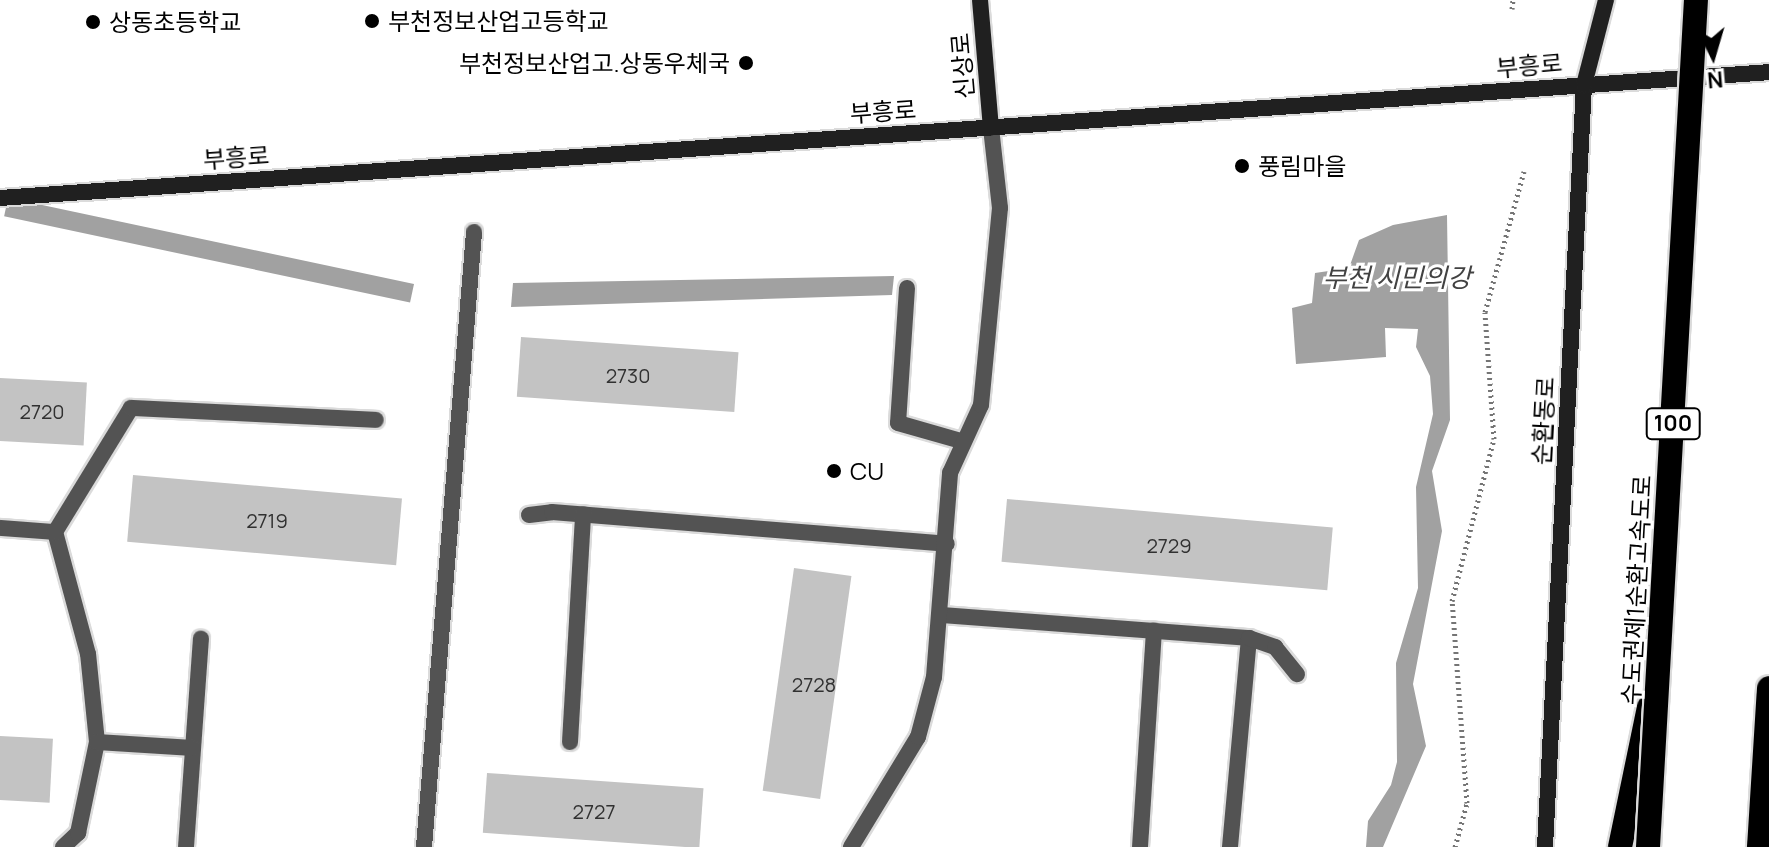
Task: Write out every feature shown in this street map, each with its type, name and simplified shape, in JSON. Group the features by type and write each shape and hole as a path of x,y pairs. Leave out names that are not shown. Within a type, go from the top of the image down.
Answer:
{"highway":[{"name":"수도권제1순환고속도로","path":"1648,847 1696,0"},
{"path":"1620,847 1661,646"},
{"path":"1759,847 1769,688"}],"street":[{"name":"신상로","path":"980,0 991,128"},
{"name":"순환동로","path":"1545,847 1584,85 1606,0"},
{"name":"부흥로","path":"0,198 1769,72"},
{"path":"851,847 918,737 943,615 950,473 961,441 981,405 999,223 991,128"},
{"path":"424,847 474,232"},
{"path":"907,288 898,423 961,441"},
{"path":"63,847 78,833 97,742 88,654 55,532 131,408 376,420"},
{"path":"529,515 583,514 947,544"},
{"path":"570,742 583,514"},
{"path":"0,528 55,532"},
{"path":"943,615 1249,638 1275,647 1297,674"},
{"path":"1140,847 1154,630"},
{"path":"1230,847 1249,638"},
{"path":"186,847 201,639"},
{"path":"97,742 193,748"}],"path":[{"path":"1512,9 1513,0"},
{"path":"1455,847 1467,803 1452,601 1494,439 1485,312 1524,171"}],"water":[{"path":"8,198 414,284 410,303 4,216"},
{"name":"부천 시민의강","path":"1447,215 1450,420 1432,471 1442,531 1413,684 1426,746 1383,847 1366,847 1368,821 1391,785 1397,762 1396,663 1418,588 1416,487 1433,414 1430,376 1416,347 1418,329 1385,328 1386,357 1296,364 1292,308 1312,303 1315,273 1349,268 1359,240 1393,225"},
{"path":"894,276 892,295 511,307 513,283"}],"building":[{"path":"521,337 738,352 734,412 517,397"},
{"path":"0,378 87,383 84,445 0,441"},
{"path":"133,475 402,499 396,565 127,542"},
{"path":"1007,499 1333,527 1327,590 1002,562"},
{"path":"794,568 851,576 820,799 763,791"},
{"path":"0,736 53,739 50,803 0,800"},
{"path":"487,773 703,788 699,847 483,833"}],"place":[{"name":"부천정보산업고등학교","path":"372,21"},
{"name":"상동초등학교","path":"93,22"},
{"name":"부천정보산업고.상동우체국","path":"746,63"},
{"name":"풍림마을","path":"1242,166"},
{"name":"CU","path":"834,471"}]}
